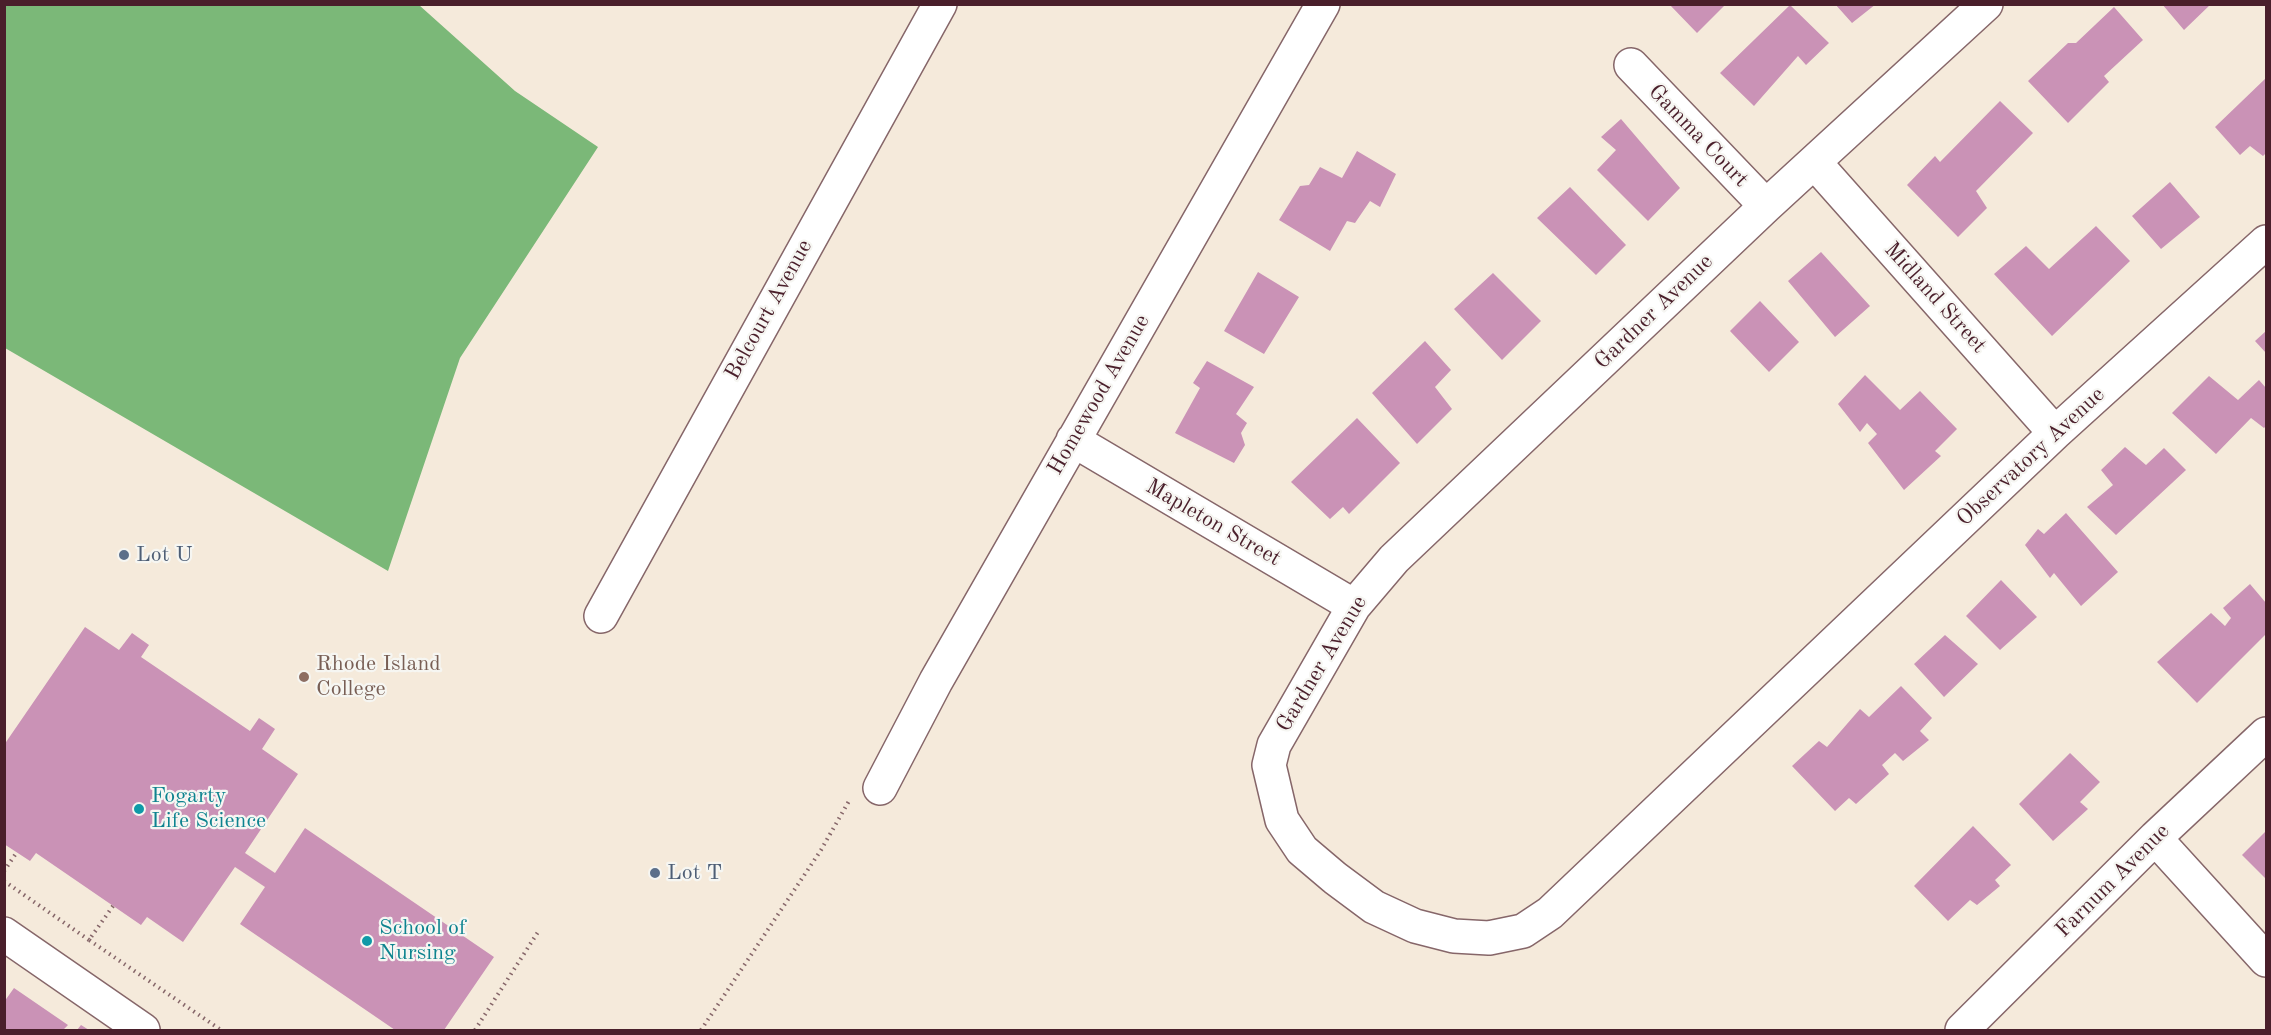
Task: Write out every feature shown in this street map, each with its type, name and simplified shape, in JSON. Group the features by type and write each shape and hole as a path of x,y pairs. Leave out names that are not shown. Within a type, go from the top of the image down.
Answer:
{"street":[{"name":"Belcourt Avenue","path":"601,616 940,4"},
{"name":"Homewood Avenue","path":"880,788 936,681 1323,4"},
{"name":"Gardner Avenue","path":"1799,676 1550,913 1523,930 1489,938 1454,936 1415,926 1374,907 1302,850 1282,820 1269,765 1274,745 1354,606 1394,559 1766,206 1986,4"},
{"name":"Gamma Court","path":"1631,65 1766,206"},
{"name":"Midland Street","path":"1815,163 2055,433"},
{"name":"Observatory Avenue","path":"1799,676 2055,433 2266,242"},
{"name":"Mapleton Street","path":"1073,440 1354,606"},
{"name":"Farnum Avenue","path":"1962,1030 2155,838 2266,734"},
{"path":"2155,838 2266,960"},
{"path":"4,934 143,1030"}],"path":[{"path":"701,1030 820,850 849,801 880,788"},
{"path":"4,871 17,852"},
{"path":"4,881 221,1030"},
{"path":"89,940 113,906"},
{"path":"475,1030 538,932"}],"green space":[{"path":"5,4 419,5 515,91 598,147 460,358 388,571 5,348"}],"building":[{"path":"1669,4 1726,4 1697,33"},
{"path":"1835,4 1876,4 1852,23"},
{"path":"2162,4 2211,4 2184,30"},
{"path":"1790,5 1829,43 1806,65 1798,56 1754,106 1720,73"},
{"path":"2114,7 2143,40 2104,76 2109,82 2068,123 2028,81 2068,43 2076,43"},
{"path":"2266,78 2266,153 2263,156 2250,146 2240,155 2215,127"},
{"path":"2000,101 2033,133 1976,191 1987,208 1958,237 1907,185 1935,156 1940,162"},
{"path":"1621,119 1680,188 1648,221 1597,170 1616,150 1601,137"},
{"path":"1357,151 1396,174 1380,207 1370,201 1355,223 1347,221 1330,251 1279,220 1300,186 1309,185 1320,167 1342,178"},
{"path":"2170,182 2200,217 2161,249 2132,216"},
{"path":"1570,187 1626,245 1596,275 1537,218"},
{"path":"2096,226 2130,261 2052,336 1994,274 2026,246 2049,269"},
{"path":"1821,252 1870,306 1835,337 1788,281"},
{"path":"1258,272 1299,297 1264,354 1224,331"},
{"path":"1493,273 1541,321 1502,360 1454,309"},
{"path":"1760,301 1799,342 1769,372 1730,331"},
{"path":"2266,331 2266,353 2255,341"},
{"path":"1425,341 1451,370 1435,387 1452,409 1417,444 1372,393"},
{"path":"1207,361 1254,387 1236,414 1247,423 1241,433 1245,445 1234,463 1175,433 1200,388 1193,383"},
{"path":"1865,375 1900,410 1920,391 1957,429 1935,451 1941,456 1904,490 1868,443 1877,434 1867,423 1860,432 1838,404"},
{"path":"2209,376 2238,400 2259,380 2266,388 2266,426 2264,428 2251,418 2216,454 2172,413"},
{"path":"1357,418 1400,463 1349,514 1343,507 1330,519 1291,482"},
{"path":"2125,447 2146,465 2164,448 2186,470 2116,535 2087,507 2113,485 2101,470"},
{"path":"2066,513 2118,572 2081,606 2054,573 2050,578 2025,545 2038,529 2044,534"},
{"path":"2001,580 2037,617 2000,650 1966,616"},
{"path":"2250,584 2266,603 2266,634 2197,703 2157,662 2211,613 2225,626 2231,618 2223,608"},
{"name":"Fogarty Life Science","path":"85,627 119,650 132,633 149,645 141,657 250,731 259,718 275,729 262,749 298,774 245,853 275,873 305,828 494,957 444,1030 395,1030 240,924 265,887 235,867 183,942 147,917 141,925 36,853 30,861 4,844 4,745"},
{"path":"1945,635 1978,664 1944,697 1914,664"},
{"path":"1901,686 1932,718 1920,731 1929,740 1903,761 1895,753 1882,765 1889,774 1856,804 1849,798 1835,811 1792,766 1819,741 1827,747 1860,709 1869,717"},
{"path":"2070,753 2100,782 2080,802 2088,809 2053,841 2019,804"},
{"path":"1973,826 2011,865 1995,880 2000,886 1977,905 1970,900 1948,921 1914,886"},
{"path":"2266,831 2266,879 2242,855"},
{"path":"14,988 68,1025 63,1030 4,1030 4,1002"},
{"path":"81,1025 89,1030 77,1030"}],"place":[{"name":"Lot U","path":"124,555"},
{"name":"Rhode Island College","path":"304,677"},
{"name":"Fogarty Life Science","path":"139,809"},
{"name":"Lot T","path":"655,873"},
{"name":"School of Nursing","path":"367,941"}]}
